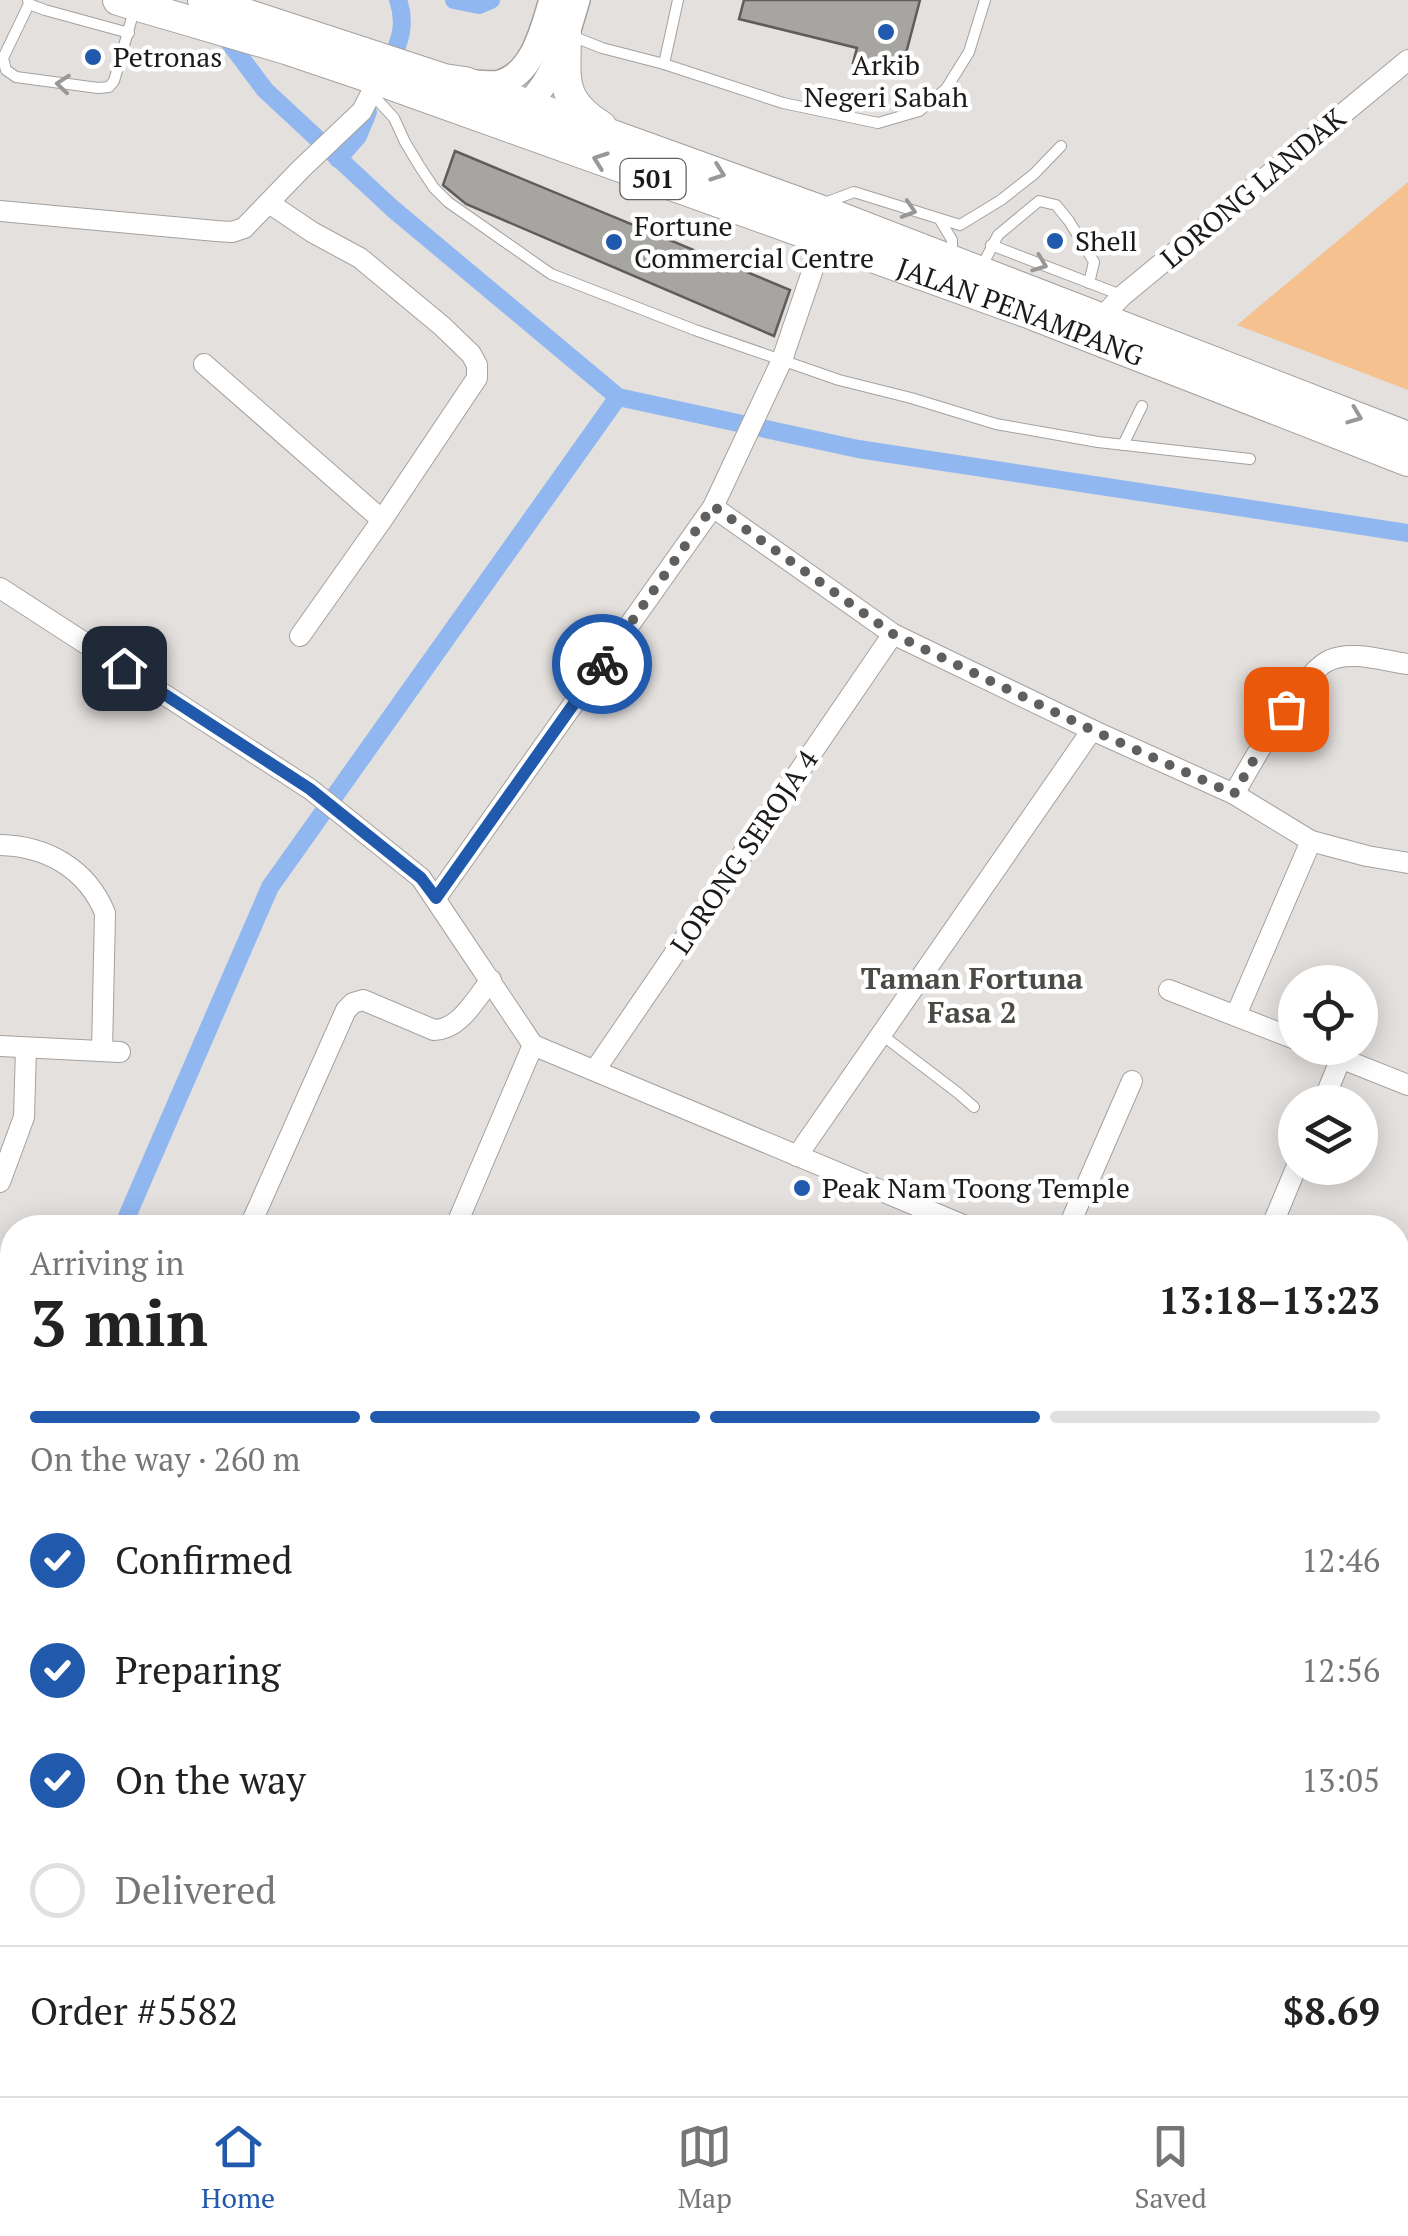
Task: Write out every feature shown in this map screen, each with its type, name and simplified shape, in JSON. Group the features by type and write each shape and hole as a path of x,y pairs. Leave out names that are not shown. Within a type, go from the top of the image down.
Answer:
{"main road":[{"name":"JALAN PENAMPANG","path":"192,10 371,85 822,220 974,259 1101,318 1408,437"},
{"name":"JALAN PENAMPANG","path":"127,13 192,10 239,14 371,85 455,80 527,104 822,220 1031,314 1408,461"},
{"path":"566,33 566,88 572,100 619,138"},
{"path":"482,118 527,104"},
{"path":"1031,314 1080,322 1101,318 1118,348"}],"street":[{"path":"550,75 539,84 527,77 552,0"},
{"path":"527,104 539,94 550,75 577,0"},
{"path":"455,80 500,84 519,72 537,45"},
{"name":"LORONG LANDAK","path":"1101,318 1122,296 1408,60"},
{"path":"0,211 232,232 244,228 301,169 371,85"},
{"path":"269,202 312,232 360,258 442,326 471,354 478,378 300,636"},
{"path":"436,898 713,506 782,360 822,220"},
{"path":"204,364 382,520"},
{"path":"713,506 893,634 1234,794 1311,841 1408,863"},
{"path":"0,588 310,789 421,878 533,1045 936,1215"},
{"name":"LORONG SEROJA 4","path":"595,1070 893,634"},
{"path":"1234,794 1264,742 1320,665 1346,656 1408,664"},
{"path":"797,1156 1092,730"},
{"path":"1236,1015 1311,841"},
{"path":"0,845 36,848 83,876 93,888 105,913 111,1052 0,1046"},
{"path":"255,1215 346,1010 364,1000 434,1030 445,1030 455,1024 491,980"},
{"path":"1169,990 1278,1032"},
{"path":"468,1215 533,1045"},
{"path":"0,1182 24,1117 26,1048"},
{"path":"1358,1065 1408,1085"},
{"path":"1074,1215 1132,1081"},
{"path":"1277,1215 1289,1185"}],"lane":[{"path":"664,64 678,0"},
{"path":"566,33 602,48 783,103 878,123 919,111 946,88 969,52 985,0"},
{"path":"29,2 46,10 127,13 114,81 109,87 40,82 16,77 6,70 4,58 29,2"},
{"path":"371,85 434,188 551,274 840,380 996,424 1250,460"},
{"path":"822,220 854,192 960,225 1001,200 1061,146"},
{"path":"974,259 1039,202 1056,205 1094,262 1089,283"},
{"path":"940,219 952,240 974,259 1089,283 1122,296"},
{"path":"1123,445 1142,406"},
{"path":"882,1034 974,1107"}],"shaded area":[{"path":"1408,182 1408,390 1237,325"}],"building":[{"path":"744,0 920,0 900,76 853,63 857,48 739,19"},
{"name":"Fortune Commercial Centre","path":"455,151 790,290 774,336 466,204 443,185"}],"waterway":[{"path":"389,66 402,26 398,0"},
{"path":"454,0 479,5 491,0"},
{"path":"220,30 265,90 393,209 618,397 858,449 1408,533"},
{"path":"338,159 358,136 368,112"},
{"path":"128,1215 270,887 618,397"}],"way so far":[{"path":"602,664 713,506 893,634 1234,794 1286,709"}],"place":[{"name":"Arkib Negeri Sabah","path":"886,32"},
{"name":"Petronas","path":"93,57"},
{"name":"Shell","path":"1055,241"},
{"name":"Fortune Commercial Centre","path":"614,242"},
{"name":"Peak Nam Toong Temple","path":"802,1188"}],"district":[{"name":"Taman Fortuna Fasa 2","path":"972,996"}],"route":[{"path":"124,668 310,789 421,878 436,898 602,664"}]}
